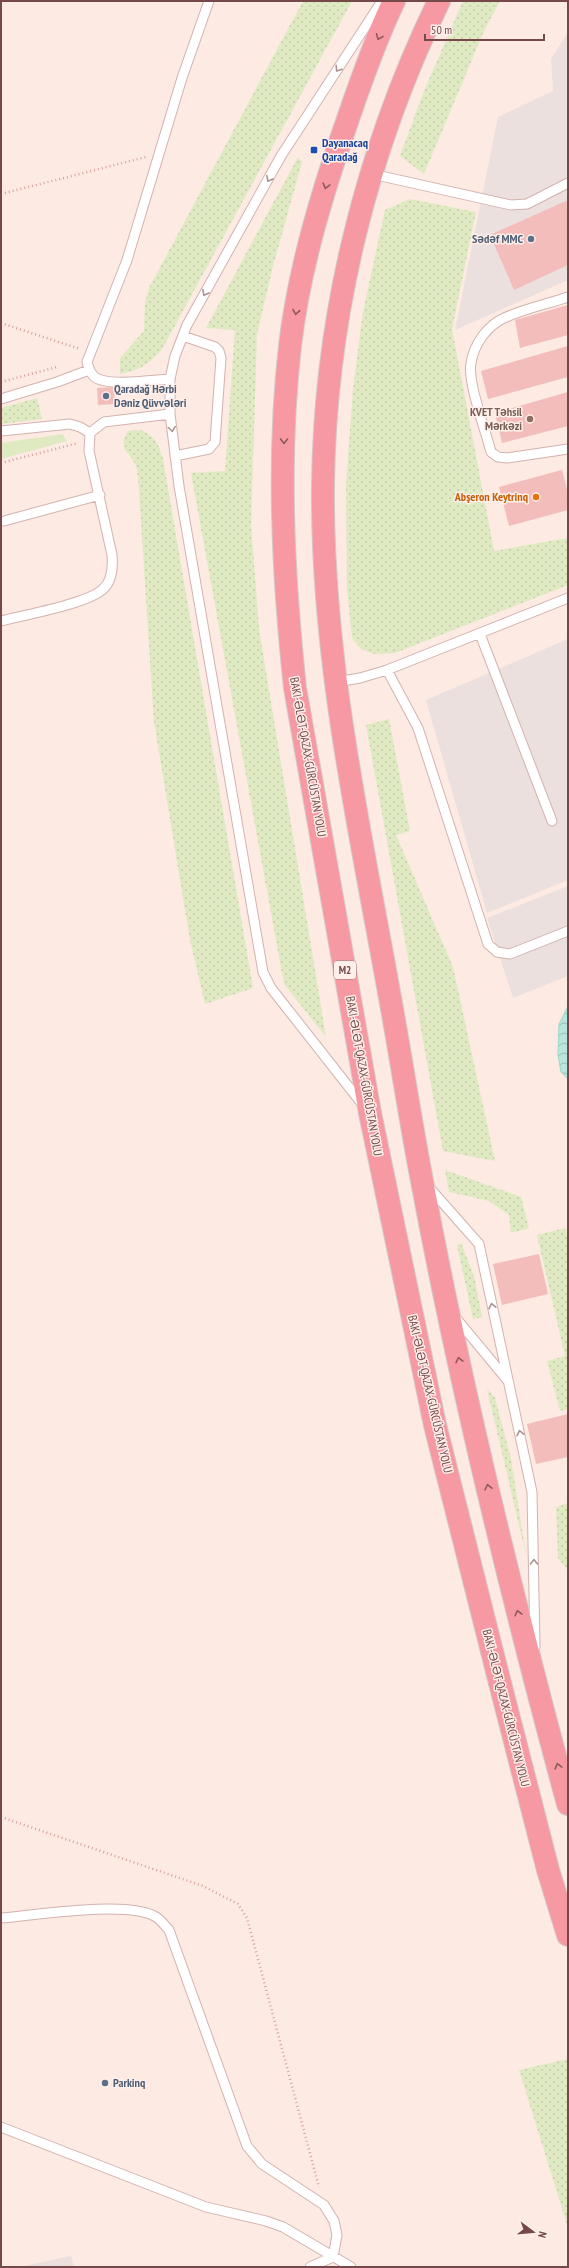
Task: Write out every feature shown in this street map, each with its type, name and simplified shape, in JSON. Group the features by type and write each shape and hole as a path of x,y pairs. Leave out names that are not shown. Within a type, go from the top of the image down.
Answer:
{"highway":[{"name":"M2","path":"394,1 361,80 331,167 300,284 290,344 284,411 285,564 295,688 370,1113 435,1425 548,1870 568,1935"},
{"path":"439,1 401,92 372,174 352,247 342,294 327,410 323,485 329,598 336,682 421,1178 447,1308 535,1685 568,1804"}],"lane":[{"path":"170,379 99,379 89,370 87,362 110,307 127,260 182,78 209,1"},
{"path":"370,1113 272,988 263,972 175,456 170,414 170,379 175,356 183,336 281,156 382,1"},
{"path":"372,174 511,205 526,204 568,183"},
{"path":"568,297 504,319 488,328 478,344 470,364 471,377 491,452 498,457 507,458 568,449"},
{"path":"175,456 209,449 215,442 221,358 220,351 215,347 183,336"},
{"path":"1,399 57,382 89,370"},
{"path":"89,436 104,422 170,414"},
{"path":"1,431 70,424 80,427 89,436 89,451 100,495 113,565 110,579 103,589 88,598 1,621"},
{"path":"4,521 100,495"},
{"path":"336,682 360,678 387,670 568,598"},
{"path":"480,634 552,821"},
{"path":"387,670 418,728 488,944 497,952 510,954 568,931"},
{"path":"421,1178 479,1244 534,1505 535,1685"},
{"path":"447,1308 509,1382"},
{"path":"1,1918 111,1908 135,1909 157,1917 169,1930 248,2146 262,2164 324,2205 334,2220 337,2235 333,2257"},
{"path":"1,2127 206,2206 266,2221 283,2227 351,2267"},
{"path":"310,2267 333,2257"}],"path":[{"path":"1,194 158,154"},
{"path":"1,323 90,352"},
{"path":"1,382 59,367"},
{"path":"1,463 89,436"},
{"path":"1,1817 203,1886 238,1904 247,1918 324,2205"}],"shaded area":[{"path":"568,32 568,280 455,330 498,117 553,91 551,59"},
{"path":"568,639 568,880 487,913 426,700"},
{"path":"568,886 568,976 513,998 487,918"},
{"path":"71,2256 74,2267 18,2267"}],"green space":[{"path":"303,1 352,1 161,351 143,366 133,371 120,374 120,358 144,331 145,303 149,288"},
{"path":"463,1 500,1 484,31 424,174 400,156 424,91"},
{"path":"298,157 302,162 273,266 257,334 251,524 259,629 326,1037 284,984 191,473 225,471 235,330 206,328"},
{"path":"410,199 476,212 452,329 494,551 568,538 568,585 395,653 374,654 361,649 352,638 347,589 346,485 353,389 363,312 385,210"},
{"path":"37,398 42,419 1,424 1,408"},
{"path":"141,430 153,438 160,449 163,459 253,988 205,1004 190,940 154,722 138,476 136,465 125,449 123,442 128,431"},
{"path":"62,434 67,441 1,459 1,443"},
{"path":"389,719 410,831 396,835 453,967 495,1161 443,1151 366,725"},
{"path":"445,1170 521,1197 529,1228 511,1233 509,1215 489,1201 449,1192"},
{"path":"565,1228 568,1238 568,1262 566,1263 568,1271 568,1409 560,1411 547,1361 565,1356 537,1235"},
{"path":"461,1243 474,1276 482,1317 473,1319 457,1245"},
{"path":"487,1389 495,1398 511,1459 526,1555"},
{"path":"568,1503 568,1570 558,1558 556,1507"},
{"path":"568,2059 568,2228 519,2070"}],"water":[{"path":"568,1006 568,1079 561,1072 558,1055 559,1024"}],"building":[{"path":"568,200 568,265 514,290 490,235"},
{"path":"568,305 568,335 520,348 515,320"},
{"path":"568,346 568,377 488,399 481,371"},
{"path":"114,387 115,404 98,405 97,388"},
{"path":"568,392 568,426 502,443 495,413"},
{"path":"562,470 568,493 568,510 509,526 499,487"},
{"path":"539,1254 548,1294 502,1305 493,1264"},
{"path":"568,1414 568,1457 536,1464 527,1424"}],"place":[{"name":"Dayanacaq Qaradağ","path":"314,150"},
{"name":"Sədəf MMC","path":"531,239"},
{"name":"Qaradağ Hərbi Dəniz Qüvvələri","path":"106,396"},
{"name":"KVET Təhsil Mərkəzi","path":"530,419"},
{"name":"Abşeron Keytrinq","path":"536,497"},
{"name":"Parkinq","path":"105,2083"}]}
